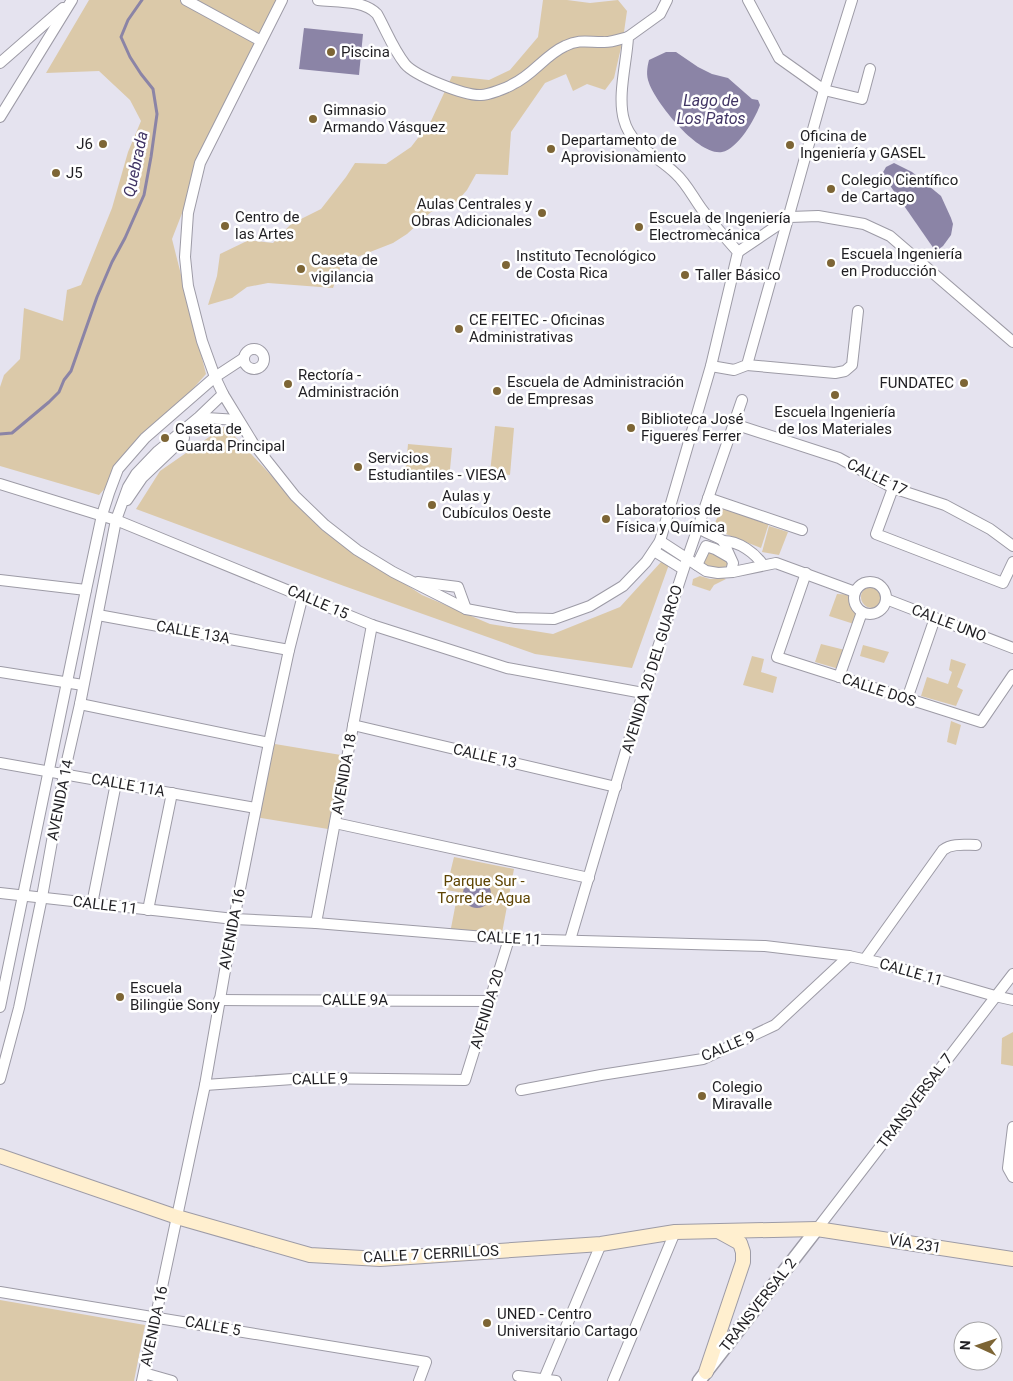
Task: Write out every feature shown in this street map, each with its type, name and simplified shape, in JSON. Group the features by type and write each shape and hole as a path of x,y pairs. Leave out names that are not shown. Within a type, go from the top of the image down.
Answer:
{"main road":[{"name":"CALLE 7 CERRILLOS","path":"0,1156 177,1217 310,1255 380,1259 601,1244 675,1232 817,1228"},
{"name":"VÍA 231","path":"817,1228 1013,1259"},
{"path":"703,1376 743,1262 743,1252 740,1243 717,1231"}],"street":[{"path":"0,63 71,0"},
{"path":"0,117 71,0"},
{"path":"186,0 261,40"},
{"path":"282,0 200,163 188,213 185,257 188,286 202,341 215,377 238,420 253,443 295,496 325,525 357,550 382,566 466,609 515,618 554,619 590,606 623,586 646,562 660,541 711,366 738,252 790,217 818,216 840,218 864,224 890,236 1013,342"},
{"path":"318,0 364,5 372,8 401,58 411,70 461,92 482,96 513,85 526,77 549,56 565,46 576,42 594,40 602,42 628,37 660,14 667,0"},
{"path":"748,0 778,58 824,90 862,99 870,69"},
{"path":"747,365 790,217 824,90 852,0"},
{"path":"628,37 624,67 622,111 627,128 641,147 676,174 738,252"},
{"path":"711,366 734,370 747,365 835,373 845,371 852,365 858,311"},
{"name":"AVENIDA 14","path":"0,1005 86,590 102,515 109,492 118,469 145,438 215,377 244,358"},
{"path":"120,509 128,487 136,474 158,451 224,394"},
{"name":"AVENIDA 20 DEL GUARCO","path":"570,940 643,693 685,564 742,400"},
{"path":"120,509 142,478 206,418 238,420"},
{"name":"CALLE 17","path":"734,424 839,458 894,488 945,505 990,529 1013,546"},
{"name":"CALLE 15","path":"0,484 116,520 372,625 507,668 643,693"},
{"path":"894,488 876,534 1003,583 1013,562"},
{"path":"708,498 802,530"},
{"name":"AVENIDA 14","path":"0,1079 19,1008 42,897 64,774 80,704 116,520 120,509"},
{"path":"698,527 723,541 733,563 731,572"},
{"path":"660,541 685,564"},
{"path":"723,541 730,541 743,547 757,556 763,565"},
{"path":"697,565 706,546 730,557"},
{"path":"654,551 685,564 697,565 706,572 731,572 776,563 855,592"},
{"name":"CALLE DOS","path":"806,573 777,657 981,722 1013,675"},
{"path":"0,580 86,590"},
{"path":"411,581 458,587 466,609"},
{"path":"871,582 876,583 883,590 886,599 880,610 868,614 862,612 854,600 855,592 862,584 871,582"},
{"name":"AVENIDA 16","path":"143,1377 205,1085 234,919 269,743 303,596"},
{"name":"CALLE UNO","path":"886,599 1013,648"},
{"path":"839,677 862,612"},
{"name":"CALLE 13A","path":"98,615 289,650"},
{"path":"907,698 935,618"},
{"name":"AVENIDA 18","path":"316,923 372,625"},
{"path":"0,672 83,685"},
{"path":"80,704 269,743"},
{"name":"CALLE 13","path":"353,725 616,787"},
{"name":"CALLE 11A","path":"0,763 256,808"},
{"path":"92,904 116,783"},
{"path":"148,910 172,793"},
{"path":"335,823 589,878"},
{"path":"865,959 943,850 958,845 976,845"},
{"name":"CALLE 11","path":"0,893 234,919 316,923 509,939 765,946 849,956 881,962 1013,1000"},
{"name":"AVENIDA 20","path":"465,1080 509,939"},
{"name":"CALLE 9","path":"521,1090 703,1059 775,1025 849,956"},
{"name":"TRANSVERSAL 7","path":"817,1228 1013,974"},
{"name":"CALLE 9A","path":"219,1000 490,1000"},
{"path":"0,1005 19,1008"},
{"name":"CALLE 9","path":"205,1085 307,1078 465,1080"},
{"path":"1012,1175 1008,1168 1013,1127"},
{"name":"TRANSVERSAL 2","path":"703,1376 817,1228"},
{"path":"613,1381 675,1232"},
{"path":"544,1379 601,1244"},
{"name":"CALLE 5","path":"0,1292 156,1316 426,1362 419,1381"},
{"path":"518,1376 556,1381"},
{"path":"143,1377 172,1381"}],"green space":[{"path":"89,0 277,0 209,144 172,239 206,374 99,495 0,466 0,387 4,375 20,359 24,308 63,321 67,290 81,285 112,208 128,152 141,121 130,100 99,71 46,73"},
{"path":"543,0 567,0 590,3 618,0 627,11 614,78 605,90 587,84 573,91 566,74 545,83 511,132 508,175 476,174 467,190 453,206 431,212 407,234 393,243 342,263 333,288 268,283 247,287 232,298 208,305 217,276 220,254 249,240 273,243 291,224 321,209 355,163 386,164 411,147 431,121 452,76 489,80 510,70 538,37"},
{"path":"225,426 322,530 422,595 490,624 553,634 620,607 661,562 672,556 632,668 535,654 136,509 160,471"},
{"path":"495,426 514,428 510,475 490,473"},
{"path":"408,444 452,448 449,480 405,476"},
{"path":"721,507 769,523 761,548 713,529"},
{"path":"769,526 788,532 779,555 762,552"},
{"path":"708,549 729,562 728,566 705,568 700,559"},
{"path":"700,576 710,579 726,579 714,585 710,591 692,585 693,579"},
{"path":"872,586 880,589 883,597 880,605 872,608 864,605 861,597 864,589"},
{"path":"837,594 854,595 857,612 854,624 829,616"},
{"path":"821,644 845,650 839,669 815,662"},
{"path":"863,645 889,652 884,663 860,656"},
{"path":"752,656 764,659 761,672 777,677 773,693 743,685"},
{"path":"951,659 966,664 957,687 963,690 956,706 921,696 927,677 948,684 952,672 949,670"},
{"path":"951,721 961,725 956,745 947,742"},
{"path":"269,743 347,756 334,830 255,817"},
{"name":"Parque Sur - Torre de Agua","path":"454,857 514,869 502,933 448,931 451,928 458,892 446,890"},
{"path":"1013,1032 1013,1066 1001,1064 1002,1038"},
{"path":"0,1300 145,1325 134,1381 0,1381"}],"water":[{"name":"Piscina","path":"304,28 363,34 359,75 299,69"},
{"name":"Lago de Los Patos","path":"666,52 676,52 712,74 728,78 752,99 758,100 760,105 750,125 740,140 728,150 722,152 712,151 701,146 669,115 653,92 647,77 649,60"},
{"path":"894,163 912,172 941,196 953,224 951,235 939,249 934,249 882,174 886,167"},
{"path":"477,880 487,884 491,894 487,904 477,908 467,904 463,894 467,884"}],"waterway":[{"name":"Quebrada","path":"0,434 12,433 59,392 64,380 71,371 97,297 112,262 144,195 157,114 153,89 130,57 121,37 128,20 142,0"}],"place":[{"name":"Piscina","path":"331,52"},
{"name":"Gimnasio Armando Vásquez","path":"313,119"},
{"name":"J6","path":"103,144"},
{"name":"Oficina de Ingeniería y GASEL","path":"790,145"},
{"name":"Departamento de Aprovisionamiento","path":"551,149"},
{"name":"J5","path":"56,173"},
{"name":"Colegio Científico de Cartago","path":"831,189"},
{"name":"Aulas Centrales y Obras Adicionales","path":"542,213"},
{"name":"Centro de las Artes","path":"225,226"},
{"name":"Escuela de Ingeniería Electromecánica","path":"639,227"},
{"name":"Escuela Ingeniería en Producción","path":"831,263"},
{"name":"Instituto Tecnológico de Costa Rica","path":"506,265"},
{"name":"Caseta de vigilancia","path":"301,269"},
{"name":"Taller Básico","path":"685,275"},
{"name":"CE FEITEC - Oficinas Administrativas","path":"459,329"},
{"name":"FUNDATEC","path":"964,383"},
{"name":"Rectoría - Administración","path":"288,384"},
{"name":"Escuela de Administración de Empresas","path":"497,391"},
{"name":"Escuela Ingeniería de los Materiales","path":"835,395"},
{"name":"Biblioteca José Figueres Ferrer","path":"631,428"},
{"name":"Caseta de Guarda Principal","path":"165,438"},
{"name":"Servicios Estudiantiles - VIESA","path":"358,467"},
{"name":"Aulas y Cubículos Oeste","path":"432,505"},
{"name":"Laboratorios de Física y Química","path":"606,519"},
{"name":"Escuela Bilingüe Sony","path":"120,997"},
{"name":"Colegio Miravalle","path":"702,1096"},
{"name":"UNED - Centro Universitario Cartago","path":"487,1323"}]}
